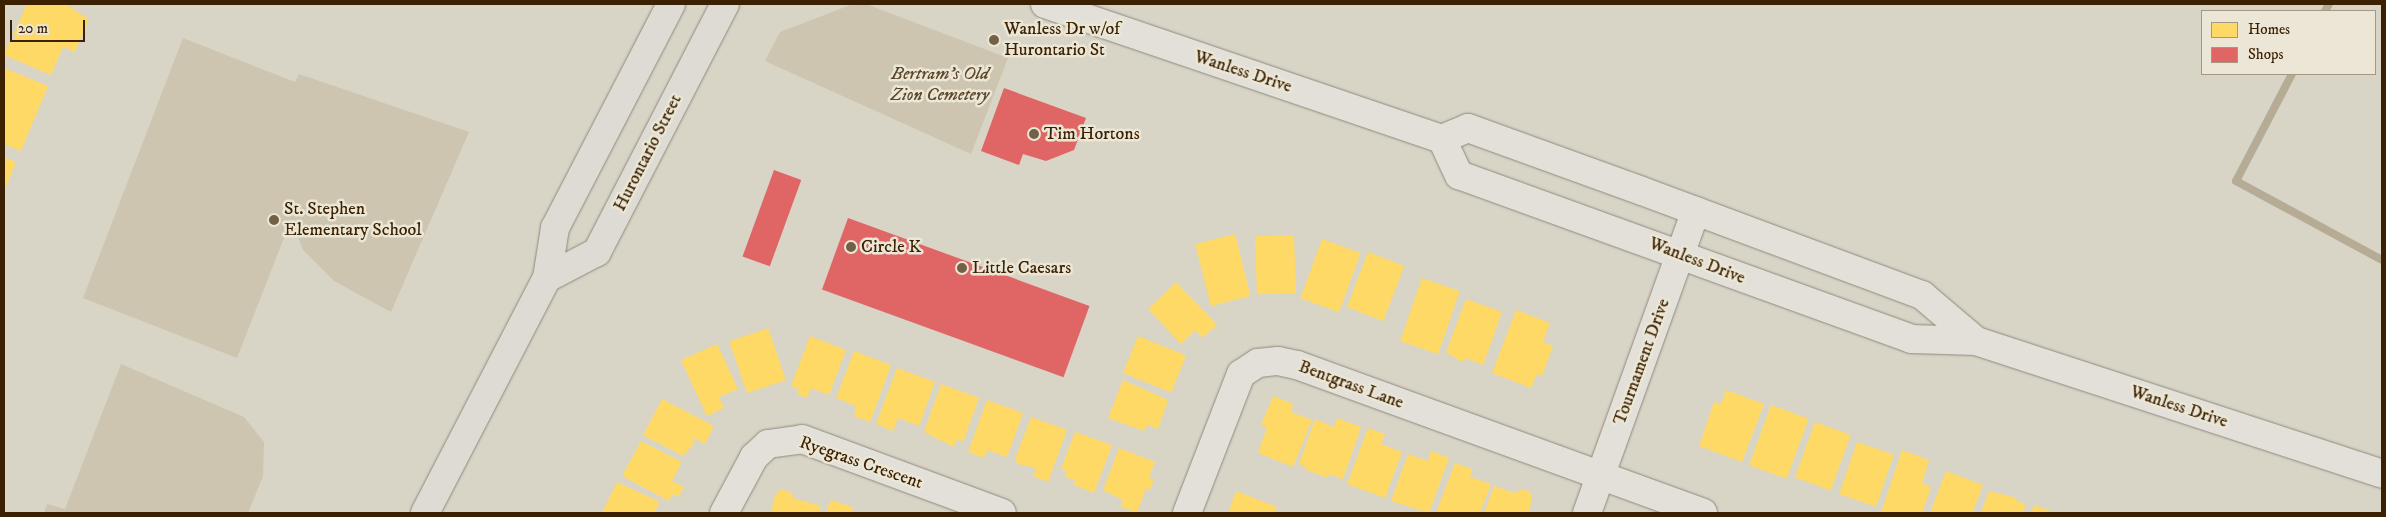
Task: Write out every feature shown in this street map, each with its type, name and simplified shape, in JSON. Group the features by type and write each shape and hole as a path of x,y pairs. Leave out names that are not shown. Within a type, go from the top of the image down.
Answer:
{"main road":[{"path":"425,513 546,278 555,228 671,4"},
{"name":"Hurontario Street","path":"546,278 597,252 725,4"},
{"name":"Wanless Drive","path":"1045,4 1442,139 1468,128 1922,295 1976,342"},
{"name":"Wanless Drive","path":"1442,139 1459,175 1911,339 1976,342 2382,474"},
{"name":"Tournament Drive","path":"1588,513 1696,211"},
{"name":"Bentgrass Lane","path":"1188,513 1241,374 1258,363 1278,361 1297,365 1702,513"},
{"name":"Ryegrass Crescent","path":"724,513 754,457 768,444 802,440 1002,513"}],"green space":[{"name":"Bertram's Old Zion Cemetery","path":"853,4 866,4 1008,58 971,154 765,61 780,32"},
{"path":"183,38 295,82 299,74 469,132 391,312 334,281 303,250 291,220 237,358 83,298"},
{"path":"121,364 244,417 264,442 263,476 248,513 44,513 47,504 65,509"}],"building: Homes":[{"path":"27,4 65,4 89,19 75,52 63,47 51,75 4,55 10,40 13,42 16,36 13,35"},
{"path":"4,68 48,86 21,151 4,144"},
{"path":"4,157 16,162 4,192"},
{"path":"1235,234 1250,296 1211,306 1195,244"},
{"path":"1294,235 1296,293 1257,294 1255,236"},
{"path":"1322,239 1361,253 1339,312 1300,298"},
{"path":"1368,252 1404,266 1383,321 1347,307"},
{"path":"1422,278 1460,291 1438,354 1400,341"},
{"path":"1176,282 1217,325 1202,338 1195,330 1181,344 1148,309"},
{"path":"1466,299 1502,312 1483,365 1466,358 1462,362 1446,352"},
{"path":"1516,310 1550,323 1543,342 1553,346 1542,376 1537,374 1531,388 1492,373"},
{"path":"768,328 786,380 747,393 729,341"},
{"path":"810,336 846,350 829,395 811,388 807,398 797,394 799,389 791,386"},
{"path":"1138,336 1186,355 1171,393 1123,373"},
{"path":"717,344 738,389 719,397 724,408 707,416 681,360"},
{"path":"854,351 891,365 870,422 854,416 856,406 836,398"},
{"path":"897,368 935,382 919,426 898,418 893,431 876,424"},
{"path":"1123,380 1168,400 1158,429 1147,425 1144,431 1108,418"},
{"path":"941,384 979,398 963,442 957,439 954,447 924,432"},
{"path":"1726,390 1764,404 1742,462 1699,446 1714,402 1721,404"},
{"path":"1273,396 1293,404 1291,412 1312,420 1293,467 1258,453 1267,427 1261,425"},
{"path":"662,399 714,426 705,444 692,437 694,444 683,456 643,435"},
{"path":"987,400 1023,413 1007,457 987,450 984,458 968,452"},
{"path":"1771,405 1809,419 1787,479 1749,465"},
{"path":"1031,417 1067,430 1048,482 1033,476 1036,468 1018,464 1015,459"},
{"path":"1337,418 1361,427 1343,479 1329,474 1328,478 1304,469 1305,466 1299,464 1315,419 1334,427"},
{"path":"1815,422 1851,435 1831,490 1795,477"},
{"path":"1368,428 1385,434 1381,444 1402,452 1385,498 1347,484"},
{"path":"1075,432 1112,445 1094,493 1074,485 1075,480 1065,477 1067,471 1061,469"},
{"path":"641,441 682,462 672,481 684,487 678,497 672,494 669,501 622,476"},
{"path":"1857,442 1894,455 1876,507 1839,494"},
{"path":"1119,448 1155,462 1149,478 1154,479 1150,490 1146,488 1137,513 1120,506 1123,500 1103,490"},
{"path":"1902,450 1929,460 1922,483 1931,487 1922,513 1881,513"},
{"path":"1431,451 1449,458 1429,513 1391,501 1408,454 1428,461"},
{"path":"1455,463 1472,469 1470,477 1491,484 1480,513 1436,513"},
{"path":"1946,471 1983,485 1972,513 1930,513"},
{"path":"617,482 660,502 655,511 660,513 602,513"},
{"path":"1494,486 1515,493 1521,489 1530,492 1532,498 1529,513 1484,513"},
{"path":"781,489 792,493 793,498 821,506 818,513 771,513 775,495"},
{"path":"1236,491 1277,507 1274,513 1228,513"},
{"path":"1989,491 2017,498 2016,501 2026,504 2023,513 1981,513"},
{"path":"831,500 853,507 851,513 826,513"},
{"path":"2034,505 2056,513 2031,513"}],"building: Shops":[{"name":"Tim Hortons","path":"1004,88 1086,118 1074,150 1046,161 1023,154 1019,165 981,151"},
{"path":"774,170 801,180 770,266 743,256"},
{"path":"848,218 1090,306 1064,377 822,289"}],"waterway":[{"path":"2326,10 2329,4"},
{"path":"2291,75 2236,181 2382,260"}],"place":[{"name":"Wanless Dr w/of Hurontario St","path":"994,40"},
{"name":"Tim Hortons","path":"1034,134"},
{"name":"St. Stephen Elementary School","path":"274,220"},
{"name":"Circle K","path":"851,247"},
{"name":"Little Caesars","path":"962,268"}]}
